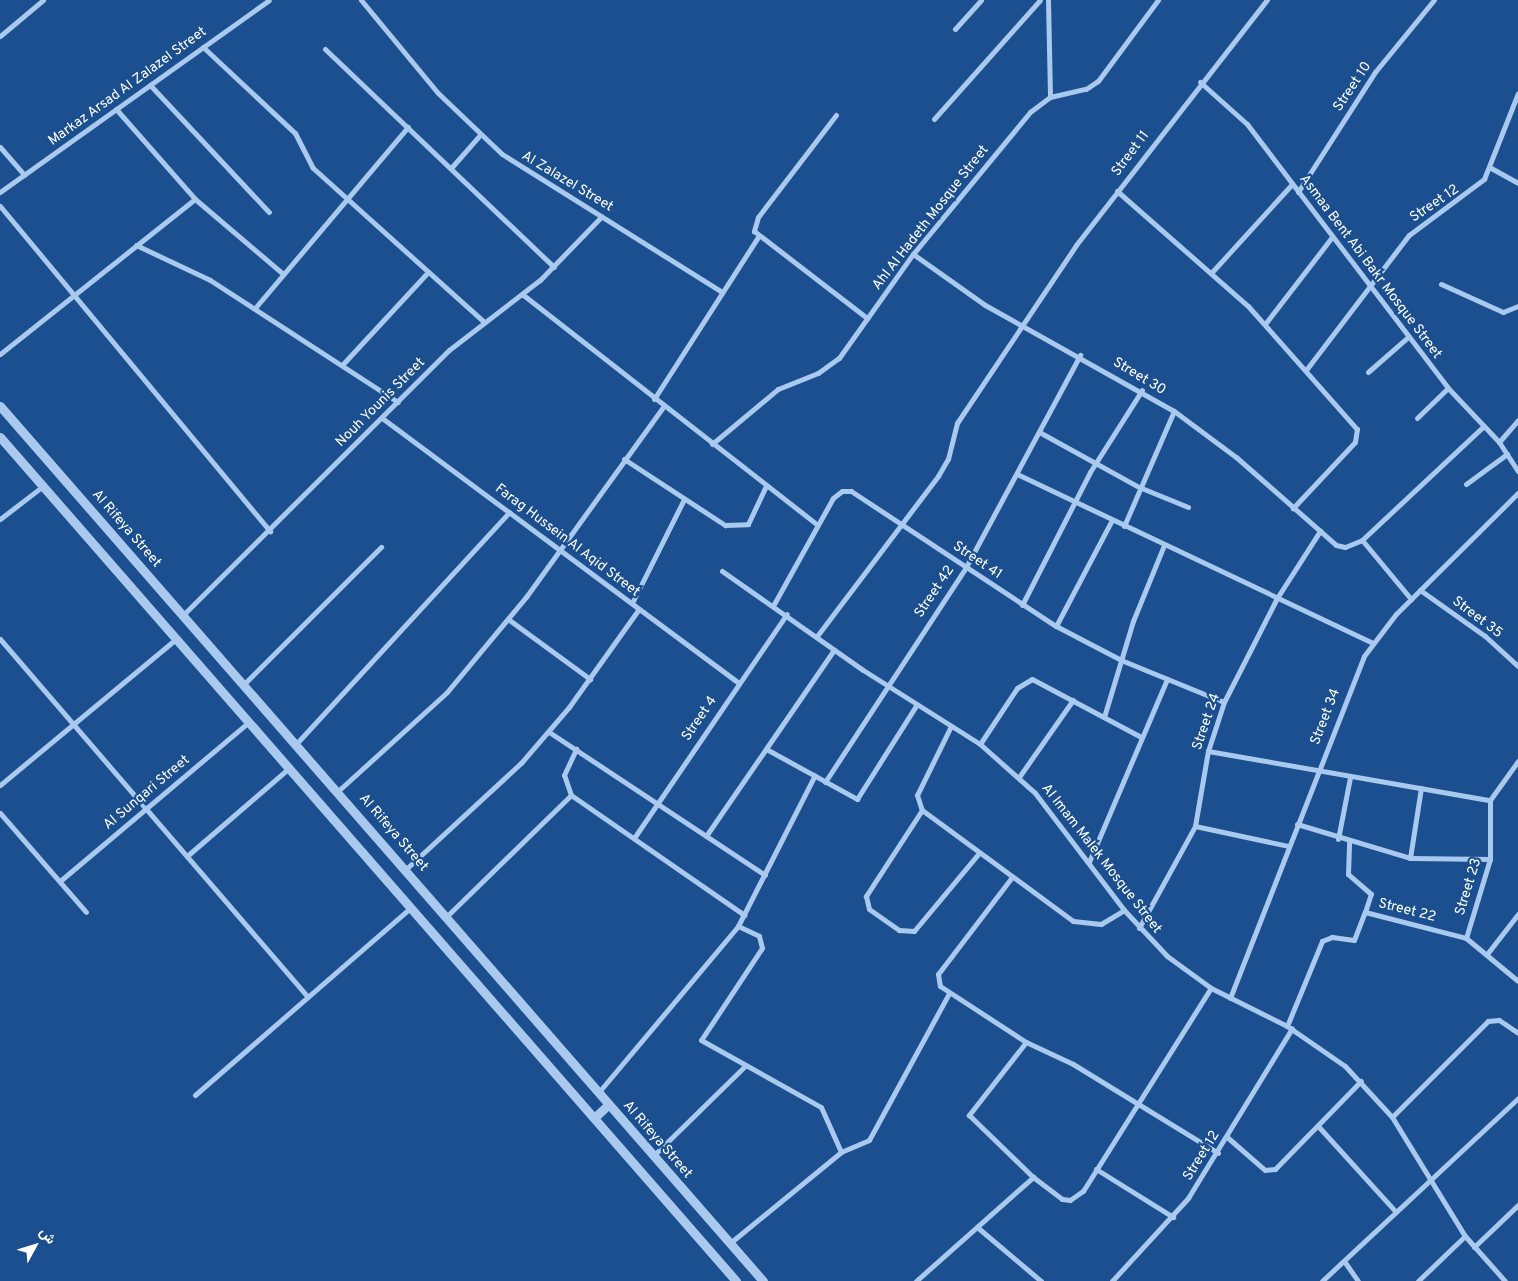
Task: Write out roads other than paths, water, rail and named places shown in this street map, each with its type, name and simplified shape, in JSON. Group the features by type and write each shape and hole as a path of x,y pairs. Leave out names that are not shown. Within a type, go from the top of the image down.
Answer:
{"street":[{"path":"0,36 43,0"},
{"name":"Markaz Arsad Al Zalazel Street","path":"0,192 269,0"},
{"name":"Al Zalazel Street","path":"361,0 480,135 526,172 722,292"},
{"path":"955,29 981,0"},
{"path":"934,119 1040,0"},
{"path":"1048,0 1050,97"},
{"name":"Ahl Al Hadeth Mosque Street","path":"712,444 778,389 828,366 867,318 913,254 1030,112 1050,97 1086,89 1098,81 1158,0"},
{"name":"Street 11","path":"817,636 944,467 957,423 1020,326 1117,191 1200,82 1267,0"},
{"name":"Street 10","path":"1298,192 1375,72 1434,0"},
{"path":"203,47 295,133 313,168 483,322"},
{"path":"325,49 554,267"},
{"name":"Asmaa Bent Abi Bakr Mosque Street","path":"1200,82 1233,108 1448,388 1499,442 1518,471"},
{"path":"150,85 269,212"},
{"name":"Street 12","path":"1306,370 1409,235 1476,189 1491,168 1518,93"},
{"path":"116,109 195,199 284,274"},
{"path":"836,114 758,217 754,225 758,237 867,318"},
{"path":"255,308 408,128"},
{"path":"451,168 480,135"},
{"path":"0,147 24,175"},
{"path":"1491,168 1518,183"},
{"path":"1212,272 1292,184"},
{"path":"1117,191 1212,272 1266,324 1358,434 1293,508"},
{"path":"0,354 195,199"},
{"path":"0,206 270,531"},
{"name":"Nouh Younis Street","path":"183,615 270,531 398,402 483,322 522,294 554,267 601,217"},
{"path":"654,399 758,237"},
{"path":"1266,324 1332,237"},
{"path":"136,245 191,269 255,308 398,402"},
{"name":"Street 30","path":"913,254 1020,326 1080,355 1142,390 1174,411 1336,545 1345,547 1362,540"},
{"path":"342,365 428,272"},
{"path":"1441,284 1503,312 1516,312 1518,306"},
{"path":"522,294 664,407 818,525"},
{"path":"1368,372 1408,337"},
{"name":"Street 42","path":"825,782 886,685 966,567 1041,433 1080,355"},
{"path":"1417,418 1448,388"},
{"path":"1022,605 1074,502 1142,390"},
{"name":"Al Rifeya Street","path":"0,406 338,791 608,1105 763,1281"},
{"path":"338,791 441,699 508,619 664,407"},
{"path":"1124,526 1139,487 1174,411"},
{"name":"Farag Hussein Al Aqid Street","path":"382,418 738,682"},
{"path":"1499,442 1518,420"},
{"path":"1411,599 1362,540 1484,426"},
{"path":"1041,433 1139,487 1188,507"},
{"path":"0,437 736,1281"},
{"path":"1466,484 1507,454"},
{"path":"624,459 683,501 725,525 744,527 766,486"},
{"path":"1018,474 1373,643"},
{"path":"0,519 43,486"},
{"name":"Street 41","path":"774,604 833,498 847,490 901,523 1056,626 1121,660 1224,702"},
{"name":"Street 34","path":"1230,998 1355,673 1373,643 1411,599 1518,493"},
{"path":"632,603 683,501"},
{"path":"296,744 509,512"},
{"path":"1056,626 1112,520"},
{"name":"Street 24","path":"1139,928 1195,826 1208,751 1224,702 1277,598 1320,531"},
{"path":"1104,717 1121,660 1164,545"},
{"path":"244,684 381,547"},
{"name":"Al Imam Malek Mosque Street","path":"722,571 774,604 834,650 886,685 980,744 1019,777 1089,862 1124,910 1167,956 1210,988 1289,1027 1360,1081 1392,1117 1465,1236 1505,1281"},
{"name":"Street 35","path":"1420,590 1485,636 1518,666"},
{"path":"406,870 492,792 549,732 640,609"},
{"name":"Street 4","path":"634,838 738,682 787,614"},
{"path":"508,619 590,679"},
{"path":"0,639 308,997"},
{"path":"0,785 176,639"},
{"path":"706,836 768,750 834,650"},
{"path":"1089,862 1167,679"},
{"path":"980,744 1026,680 1038,680 1141,737"},
{"path":"1019,777 1074,700"},
{"path":"768,750 815,775 850,798 862,796 917,704"},
{"name":"Al Sunqari Street","path":"60,882 249,722"},
{"path":"951,726 916,795 922,810 1012,877 1082,924 1101,924 1124,910"},
{"path":"549,732 765,875"},
{"path":"576,749 564,775 571,795 744,915"},
{"path":"1208,751 1490,800 1518,761"},
{"path":"187,856 289,768"},
{"path":"598,1093 738,926 815,775"},
{"path":"1338,839 1350,777"},
{"path":"1410,858 1420,788"},
{"path":"447,916 571,795"},
{"name":"Street 23","path":"1466,938 1490,859 1490,800"},
{"path":"922,810 866,896 868,909 899,930 914,931 979,853"},
{"path":"0,813 86,912"},
{"path":"1297,824 1338,839 1349,840 1410,858 1490,859"},
{"path":"1195,826 1288,846"},
{"path":"1349,840 1348,874 1370,894 1365,912"},
{"path":"1012,877 938,974 937,983 1026,1042 1073,1064 1218,1153"},
{"path":"195,1095 410,908"},
{"name":"Street 12","path":"1112,1281 1173,1217 1218,1153 1289,1027 1322,941 1332,936 1354,940 1365,912"},
{"name":"Street 22","path":"1365,912 1466,938 1518,981"},
{"path":"1487,954 1518,914"},
{"path":"738,926 759,936 762,948 702,1040 745,1066 821,1107 841,1152"},
{"path":"1026,1042 969,1115 1033,1177 1070,1200 1084,1191 1136,1104 1210,988"},
{"path":"730,1243 841,1152 869,1140 950,993"},
{"path":"1392,1117 1488,1021 1500,1020 1518,1033"},
{"path":"653,1156 745,1066"},
{"path":"1227,1137 1270,1171 1318,1126 1360,1081"},
{"path":"1322,1281 1518,1098"},
{"path":"594,1118 608,1105"},
{"path":"1318,1126 1396,1212"},
{"path":"1096,1170 1173,1217"},
{"path":"916,1281 1033,1177"},
{"path":"1474,1247 1518,1205"},
{"path":"977,1227 1041,1281"},
{"path":"1418,1281 1465,1236"},
{"path":"1344,1261 1358,1281"}]}
